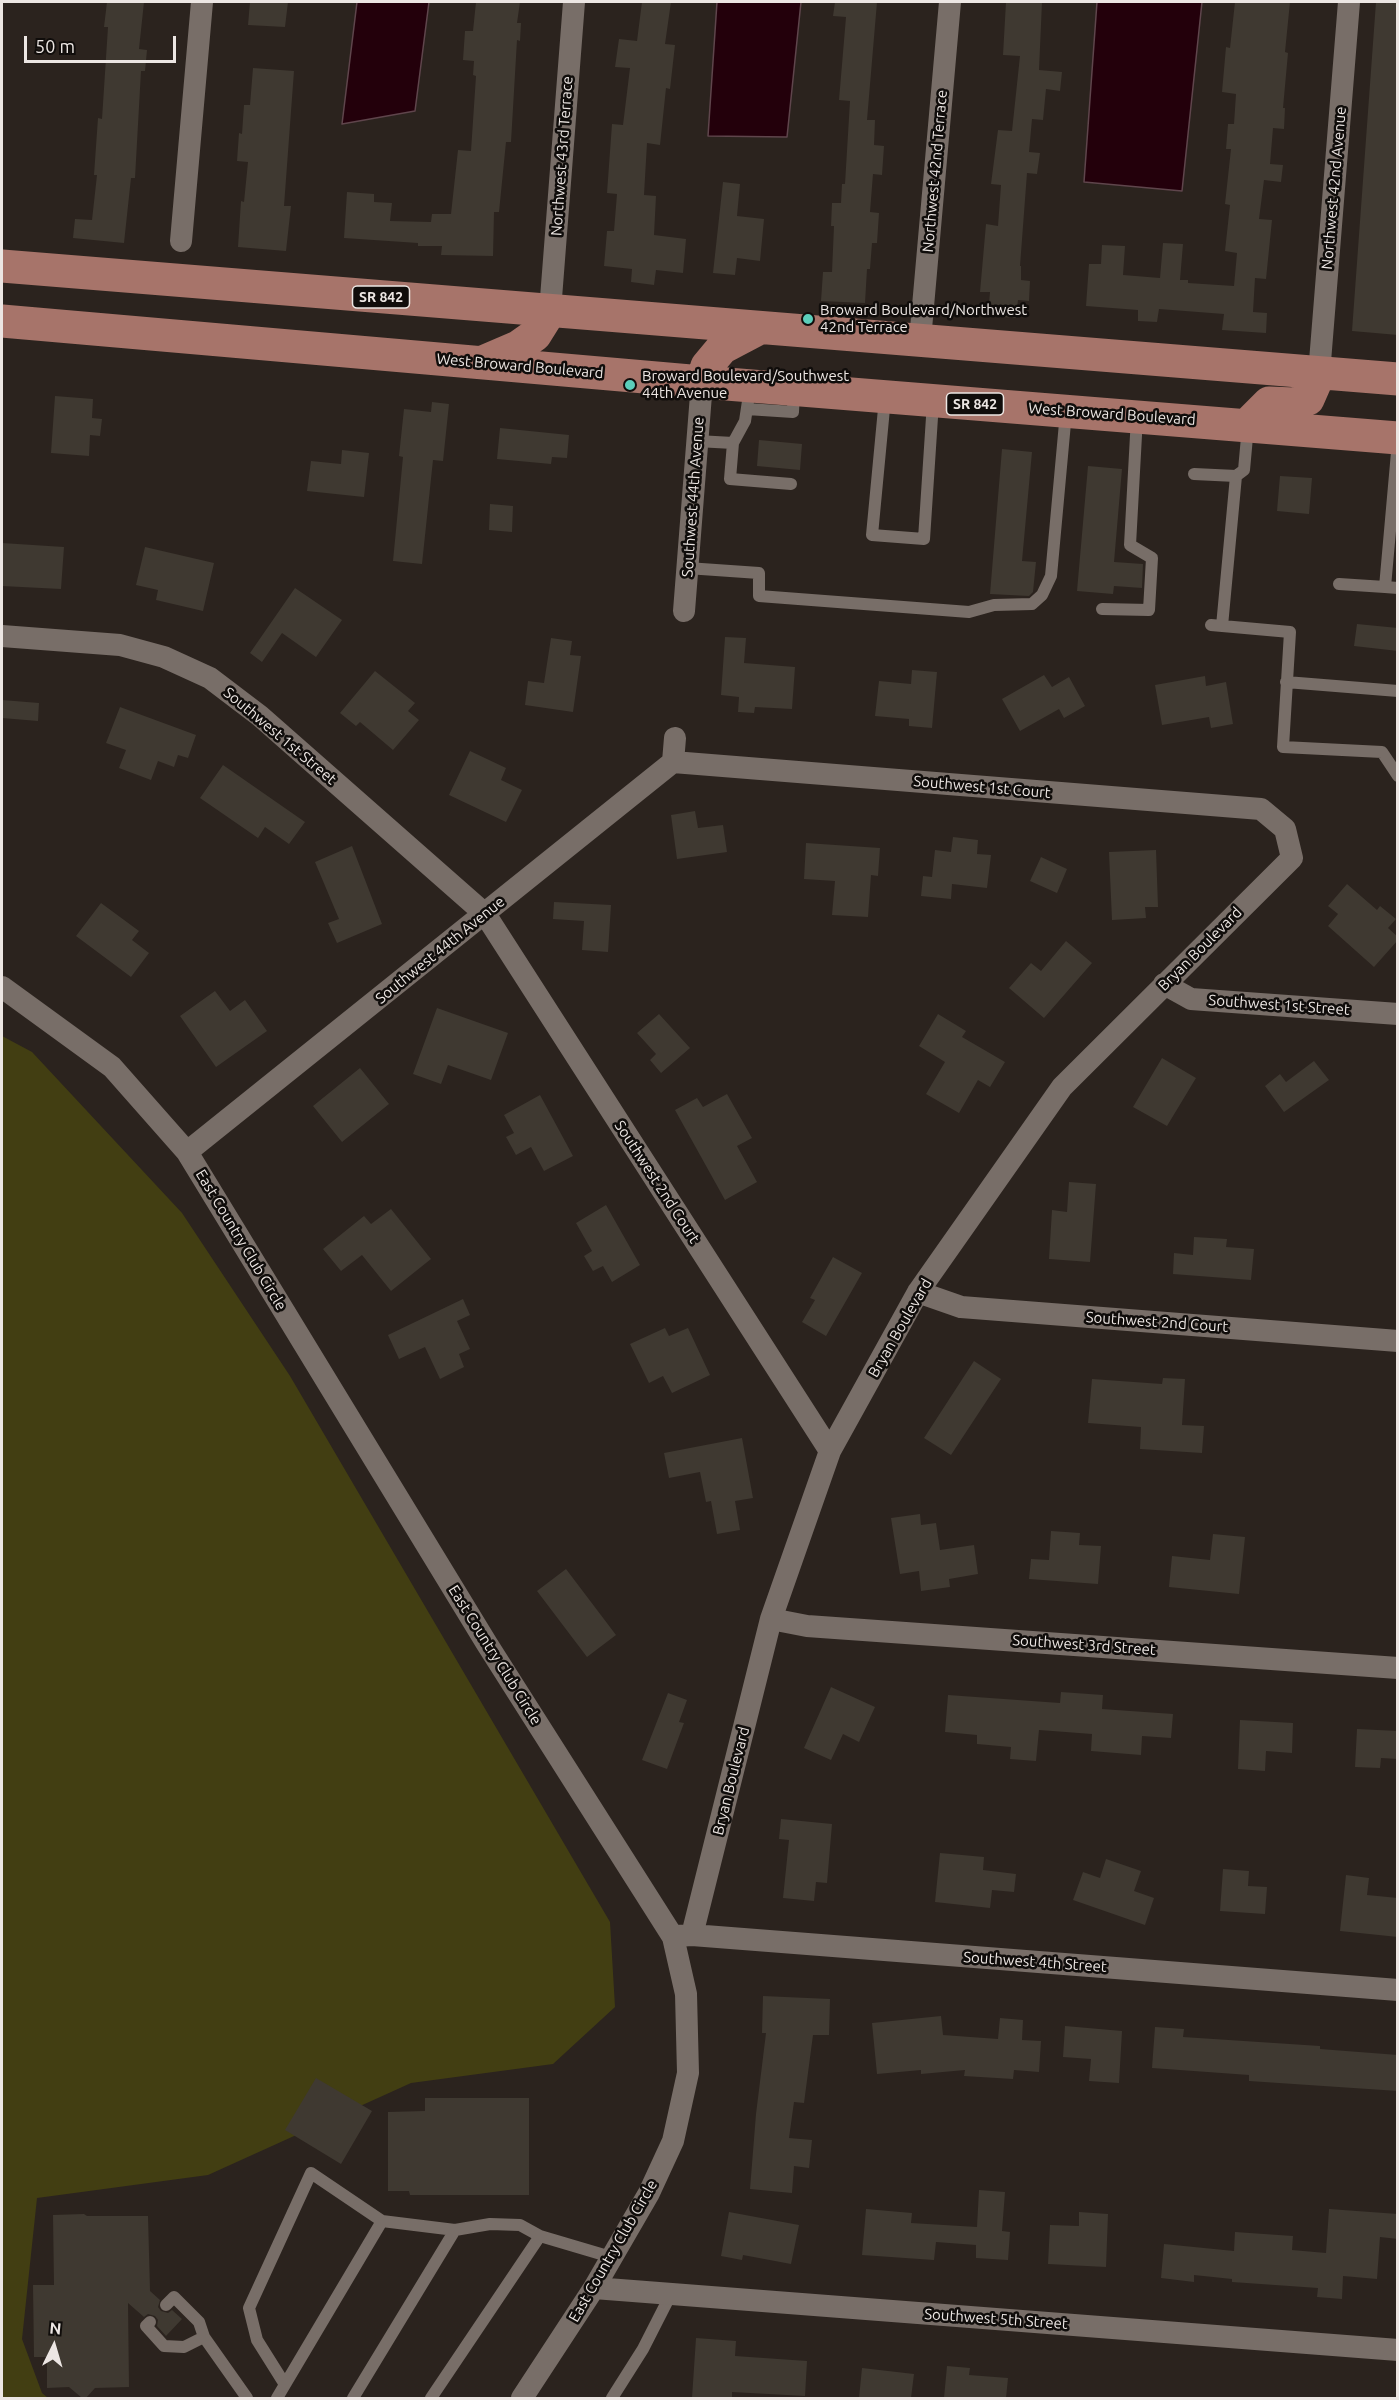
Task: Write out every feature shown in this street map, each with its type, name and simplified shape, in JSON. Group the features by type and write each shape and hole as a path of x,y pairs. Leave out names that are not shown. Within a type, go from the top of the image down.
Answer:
{"main road":[{"name":"SR 842","path":"2,266 1398,379"},
{"path":"482,362 518,347 536,335 550,311"},
{"name":"West Broward Boulevard","path":"2,321 702,382 748,397 794,389 1248,424 1398,440"},
{"path":"702,382 707,366 722,348 760,328"},
{"path":"1248,424 1269,403 1294,404 1308,399 1319,374"}],"street":[{"path":"181,241 202,2"},
{"name":"Northwest 43rd Terrace","path":"550,311 574,2"},
{"name":"Northwest 42nd Terrace","path":"920,340 950,2"},
{"name":"Northwest 42nd Avenue","path":"1319,374 1349,2"},
{"name":"Southwest 44th Avenue","path":"684,611 702,382"},
{"name":"Southwest 1st Street","path":"2,636 120,645 164,657 210,678 260,716 484,914"},
{"path":"673,762 675,738"},
{"name":"Southwest 44th Avenue","path":"188,1152 673,762"},
{"name":"Southwest 1st Court","path":"673,762 1261,809 1285,829"},
{"name":"Bryan Boulevard","path":"682,1936 771,1619 830,1451 918,1292 1062,1087 1292,858 1285,829"},
{"name":"Southwest 2nd Court","path":"484,914 830,1451"},
{"name":"Southwest 1st Street","path":"1164,984 1191,999 1398,1014"},
{"name":"East Country Club Circle","path":"2,987 112,1067 188,1152 487,1644 682,1936 688,2073 673,2141 650,2193 532,2395"},
{"name":"Southwest 2nd Court","path":"918,1292 961,1307 1398,1341"},
{"name":"Southwest 3rd Street","path":"771,1619 807,1626 1398,1668"},
{"name":"Southwest 4th Street","path":"682,1936 1398,1990"},
{"name":"Southwest 5th Street","path":"594,2288 1398,2350"}],"lane":[{"path":"885,396 872,535 924,539 933,400"},
{"path":"748,397 745,421 733,443 730,479 791,484"},
{"path":"687,568 759,573 759,596 969,612 994,605 1032,604 1042,595 1051,576 1066,411"},
{"path":"1102,609 1149,610 1152,558 1130,545 1137,416"},
{"path":"1194,474 1236,476 1244,470 1248,424"},
{"path":"1339,584 1391,588 1398,440"},
{"path":"697,441 733,443"},
{"path":"1236,476 1217,626 1290,632 1282,747 1382,752 1398,776"},
{"path":"1286,682 1398,691"},
{"path":"284,2383 257,2340 249,2308 311,2173 382,2221 455,2230 490,2224 520,2225 540,2236 611,2257"},
{"path":"277,2398 382,2221"},
{"path":"353,2398 455,2230"},
{"path":"431,2398 540,2236"},
{"path":"612,2398 643,2349 671,2294"},
{"path":"166,2305 174,2297 199,2322 204,2337 247,2398"},
{"path":"150,2322 146,2326 164,2346 184,2347 204,2337"}],"shaded area":[{"path":"357,2 429,2 415,111 342,124"},
{"path":"717,2 801,2 787,137 708,136"},
{"path":"1097,2 1202,2 1182,191 1084,182"},
{"path":"2,1036 32,1052 182,1213 290,1376 610,1922 615,2007 553,2064 411,2083 208,2175 37,2198 22,2339 42,2393 48,2398 2,2398"}],"building":[{"path":"107,2 144,2 139,49 147,50 145,71 141,71 135,178 131,178 124,243 73,238 75,219 92,220 97,175 94,175 98,118 102,119 108,27 104,27"},
{"path":"250,2 288,2 285,27 248,25"},
{"path":"476,2 520,2 517,23 521,23 520,41 517,40 511,142 506,142 499,212 494,212 493,256 441,255 442,246 418,246 418,243 344,238 347,192 374,194 374,202 392,203 390,221 431,222 432,214 451,214 458,150 471,151 476,76 473,75 474,61 463,60 465,31 473,31"},
{"path":"642,2 671,2 665,44 675,45 670,89 666,88 660,145 647,143 644,195 656,196 654,235 686,239 683,273 656,270 654,285 631,282 632,269 604,266 607,231 614,231 617,194 607,193 612,124 623,125 630,68 615,67 619,39 637,41"},
{"path":"835,2 877,2 867,120 875,120 874,145 884,146 882,175 873,174 870,212 879,213 877,243 872,243 870,269 867,269 865,303 821,301 823,272 832,272 834,226 831,226 832,203 841,203 842,184 845,184 850,101 839,100 846,17 833,16"},
{"path":"1006,2 1042,2 1039,70 1062,72 1060,91 1046,89 1043,120 1032,119 1029,152 1040,153 1037,174 1027,173 1020,266 1021,280 1030,281 1029,301 1018,300 1016,318 988,316 990,292 980,292 986,224 998,226 1001,185 991,184 998,130 1012,131 1020,56 1003,55"},
{"path":"1235,2 1290,2 1285,52 1288,53 1283,108 1285,108 1284,129 1273,128 1270,164 1283,165 1281,182 1264,180 1259,219 1272,220 1266,279 1255,278 1253,312 1267,313 1266,333 1222,330 1224,314 1159,309 1157,322 1138,321 1138,310 1086,306 1089,264 1101,264 1102,245 1125,246 1123,275 1160,278 1163,243 1183,244 1180,280 1188,280 1188,283 1234,286 1237,253 1225,251 1230,205 1225,204 1231,149 1226,149 1228,124 1234,124 1236,94 1222,92 1226,47 1230,48"},
{"path":"1376,2 1398,2 1398,335 1352,331"},
{"path":"253,68 294,71 284,206 291,206 286,251 238,247 241,201 244,202 248,162 237,161 239,133 242,134 244,105 250,105"},
{"path":"723,182 740,184 737,216 764,219 760,261 737,258 735,275 713,273"},
{"path":"55,396 93,399 92,418 102,419 100,436 90,435 89,456 51,453"},
{"path":"432,402 449,404 443,461 433,460 422,564 393,561 403,457 399,456 404,409 431,412"},
{"path":"500,428 569,435 567,458 552,457 551,464 497,459"},
{"path":"759,440 802,444 800,470 757,466"},
{"path":"1002,449 1032,452 1022,561 1036,562 1033,592 1029,596 990,594"},
{"path":"342,450 369,453 364,497 307,491 311,461 341,464"},
{"path":"1088,466 1122,469 1114,562 1143,564 1142,588 1114,586 1113,594 1077,591"},
{"path":"1280,476 1312,478 1309,514 1277,511"},
{"path":"490,504 513,506 512,532 489,530"},
{"path":"2,543 64,547 61,589 2,586"},
{"path":"145,547 214,563 203,611 156,600 158,590 136,585"},
{"path":"295,588 342,620 316,657 282,633 262,662 250,653"},
{"path":"1357,624 1398,628 1398,651 1354,646"},
{"path":"725,637 746,638 744,663 795,667 792,709 755,707 754,713 738,712 739,697 721,695"},
{"path":"551,638 572,641 570,655 581,656 573,712 525,705 528,681 544,683"},
{"path":"912,670 937,672 932,728 909,726 909,719 875,716 879,681 911,684"},
{"path":"375,671 415,703 408,711 419,720 393,750 360,722 356,726 340,713"},
{"path":"1044,675 1052,687 1069,677 1085,706 1064,718 1059,709 1020,731 1002,699"},
{"path":"1205,676 1206,686 1226,682 1233,724 1211,728 1209,717 1162,725 1155,685"},
{"path":"2,700 39,703 38,721 2,718"},
{"path":"120,707 196,735 188,758 178,755 174,767 158,761 151,780 119,768 126,750 106,743"},
{"path":"470,751 506,768 501,780 522,790 506,822 449,795"},
{"path":"223,765 305,822 289,844 265,827 258,838 200,798"},
{"path":"695,811 698,828 723,825 727,852 677,859 671,815"},
{"path":"953,837 978,840 977,854 991,855 987,888 952,884 951,899 921,896 923,876 932,877 935,850 951,852"},
{"path":"806,843 880,848 878,876 871,875 868,917 832,915 835,881 804,879"},
{"path":"352,846 382,924 337,943 328,923 339,919 315,862"},
{"path":"1156,850 1158,907 1145,907 1146,918 1112,920 1109,852"},
{"path":"1041,857 1067,869 1057,893 1030,881"},
{"path":"1347,884 1377,910 1380,906 1396,919 1388,928 1398,937 1398,940 1374,967 1328,926 1338,914 1328,906"},
{"path":"554,902 611,905 608,952 582,950 584,921 553,919"},
{"path":"101,903 139,931 132,940 149,953 131,977 76,936"},
{"path":"1066,941 1092,963 1044,1018 1009,988 1031,963 1041,971"},
{"path":"215,991 230,1011 245,1000 267,1031 216,1067 180,1016"},
{"path":"437,1008 508,1033 491,1080 448,1065 441,1084 413,1074"},
{"path":"659,1014 690,1048 661,1073 650,1060 656,1054 637,1033"},
{"path":"938,1014 966,1031 962,1037 1005,1062 990,1087 978,1080 959,1113 926,1094 945,1062 919,1046"},
{"path":"1162,1058 1196,1078 1167,1126 1133,1107"},
{"path":"1314,1061 1329,1080 1284,1112 1265,1086 1280,1074 1286,1082"},
{"path":"360,1068 389,1104 342,1142 313,1106"},
{"path":"727,1094 752,1138 737,1146 757,1182 725,1200 675,1110 697,1098 703,1107"},
{"path":"540,1095 573,1156 544,1171 531,1147 516,1155 506,1137 514,1133 504,1115"},
{"path":"1069,1182 1096,1184 1090,1262 1049,1259 1052,1210 1067,1212"},
{"path":"606,1205 640,1265 612,1282 603,1266 593,1271 584,1256 592,1251 576,1223"},
{"path":"391,1209 431,1259 391,1291 362,1255 341,1271 323,1249 364,1216 371,1224"},
{"path":"1194,1237 1227,1239 1226,1247 1254,1249 1251,1280 1173,1274 1174,1253 1193,1255"},
{"path":"833,1257 862,1273 826,1336 802,1322 815,1300 810,1298"},
{"path":"463,1299 470,1315 457,1321 470,1349 459,1354 464,1367 440,1379 425,1347 399,1359 388,1335"},
{"path":"665,1328 669,1336 688,1328 710,1375 672,1393 663,1376 649,1383 630,1344"},
{"path":"974,1361 1001,1379 951,1455 924,1438"},
{"path":"1163,1378 1185,1379 1182,1425 1204,1426 1202,1453 1140,1449 1141,1427 1088,1423 1092,1379 1162,1384"},
{"path":"742,1438 753,1498 735,1501 740,1530 717,1534 711,1501 706,1502 700,1472 669,1478 664,1453"},
{"path":"920,1514 921,1525 936,1523 940,1550 974,1545 978,1574 949,1579 950,1587 921,1591 919,1571 900,1574 891,1518"},
{"path":"1051,1531 1080,1533 1079,1545 1101,1546 1098,1584 1029,1579 1031,1559 1049,1560"},
{"path":"1213,1534 1245,1537 1239,1594 1169,1587 1172,1556 1210,1560"},
{"path":"566,1569 616,1635 587,1657 537,1591"},
{"path":"831,1687 875,1707 859,1742 843,1734 831,1760 804,1748"},
{"path":"1061,1692 1103,1695 1102,1709 1173,1714 1171,1738 1142,1736 1141,1755 1091,1751 1092,1734 1039,1730 1036,1761 1010,1759 1011,1747 977,1744 977,1735 945,1732 948,1695 1060,1703"},
{"path":"668,1693 687,1700 679,1722 684,1723 667,1769 642,1760"},
{"path":"1240,1720 1293,1723 1292,1753 1266,1751 1265,1771 1238,1769"},
{"path":"1357,1729 1398,1731 1398,1759 1381,1758 1380,1768 1355,1767"},
{"path":"781,1819 832,1824 827,1883 816,1882 814,1901 783,1898 789,1840 779,1839"},
{"path":"940,1853 984,1857 983,1870 1016,1874 1014,1892 992,1890 990,1908 935,1902"},
{"path":"1106,1859 1141,1871 1134,1891 1154,1898 1145,1925 1073,1900 1083,1872 1100,1878"},
{"path":"1223,1869 1249,1871 1248,1886 1267,1887 1265,1914 1220,1911"},
{"path":"1346,1875 1369,1878 1367,1895 1398,1898 1398,1937 1340,1931"},
{"path":"763,1996 830,1999 829,2035 813,2035 804,2103 794,2102 789,2138 812,2140 809,2168 794,2166 792,2193 750,2189 766,2033 762,2033"},
{"path":"941,2016 943,2035 998,2039 1000,2018 1023,2020 1022,2040 1041,2041 1039,2072 1014,2070 1013,2079 964,2076 965,2070 921,2074 921,2070 877,2074 872,2023"},
{"path":"1065,2026 1122,2031 1119,2083 1089,2081 1091,2059 1063,2057"},
{"path":"1155,2027 1184,2029 1183,2037 1320,2046 1320,2049 1398,2055 1398,2091 1249,2081 1249,2075 1152,2068"},
{"path":"316,2078 372,2111 341,2164 285,2130"},
{"path":"425,2098 529,2098 529,2195 410,2195 409,2191 388,2191 388,2112 425,2111"},
{"path":"979,2190 1005,2192 1002,2231 1010,2232 1008,2260 976,2258 976,2245 936,2242 934,2260 862,2255 866,2209 912,2213 911,2223 977,2227"},
{"path":"1329,2209 1398,2214 1398,2239 1380,2237 1377,2279 1343,2276 1342,2299 1317,2297 1318,2288 1232,2282 1232,2279 1194,2275 1194,2282 1161,2278 1164,2244 1234,2251 1235,2232 1293,2236 1292,2250 1326,2253"},
{"path":"729,2212 799,2225 791,2264 743,2255 742,2260 721,2256"},
{"path":"1079,2212 1108,2214 1106,2267 1048,2264 1050,2225 1079,2226"},
{"path":"84,2214 87,2216 148,2216 150,2291 160,2300 158,2307 161,2311 168,2313 172,2310 182,2319 166,2336 157,2326 158,2320 155,2316 148,2314 144,2317 128,2303 129,2387 95,2388 86,2398 82,2398 69,2387 47,2388 47,2357 34,2357 33,2285 54,2285 53,2215"},
{"path":"696,2338 736,2341 735,2356 807,2361 805,2396 732,2392 732,2398 692,2398"},
{"path":"947,2366 970,2368 969,2375 1008,2378 1006,2398 944,2398"},
{"path":"862,2368 914,2374 911,2398 859,2398"}],"place":[{"name":"Broward Boulevard/Northwest 42nd Terrace","path":"808,319"},
{"name":"Broward Boulevard/Southwest 44th Avenue","path":"630,385"}]}
